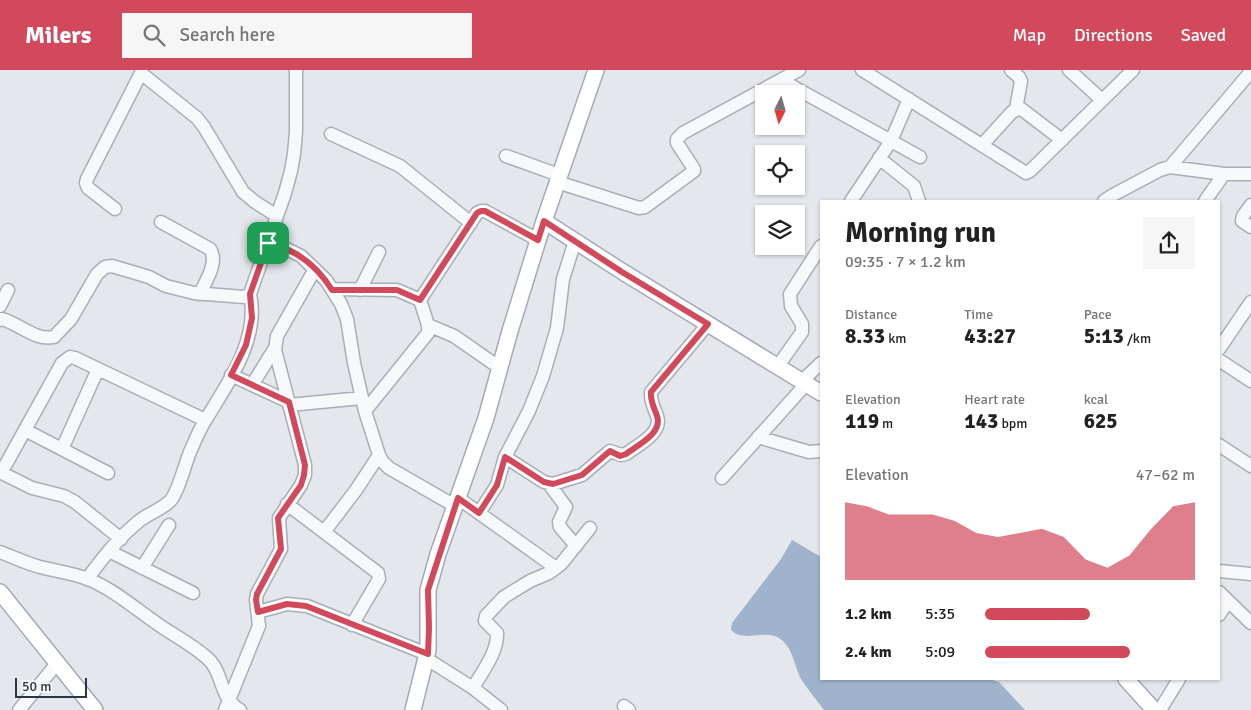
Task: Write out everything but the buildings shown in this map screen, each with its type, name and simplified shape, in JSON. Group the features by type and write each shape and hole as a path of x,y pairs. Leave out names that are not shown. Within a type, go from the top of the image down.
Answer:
{"main road":[{"path":"413,710 427,657 429,628 428,590 486,418 544,221 596,70"},
{"path":"544,221 622,272 820,392"},
{"path":"2,600 58,662 95,710"},
{"path":"1127,680 1154,710"}],"street":[{"path":"86,579 109,551 138,521 165,505 172,498 186,460 205,420 224,391 246,345 252,318 250,294 285,194 294,154 296,70"},
{"path":"506,156 558,178 639,208 645,207 694,171 677,143 683,133 798,70"},
{"path":"862,70 1028,173 1133,70"},
{"path":"982,145 1016,109 1021,82 1019,77 1011,70"},
{"path":"1069,70 1102,100"},
{"path":"115,209 88,188 86,183 141,73 197,118 243,192 277,216"},
{"path":"1170,167 1248,74"},
{"path":"781,80 920,157"},
{"path":"852,200 891,141 909,99"},
{"path":"1016,109 1024,110 1062,140"},
{"path":"332,134 400,166 471,223"},
{"path":"879,158 914,186 919,200"},
{"path":"1106,200 1160,170 1170,167 1224,174 1251,174"},
{"path":"1206,200 1224,174"},
{"path":"1251,205 1243,216 1242,221 1251,227"},
{"path":"420,300 477,213 485,211 538,240"},
{"path":"161,222 213,253 214,262 200,294"},
{"path":"479,513 497,485 505,457 529,412 543,376 557,328 563,278 575,241"},
{"path":"268,243 284,247 301,256 326,280 341,304 347,319 365,411 382,461 389,468 479,513 556,568"},
{"path":"778,366 802,332 802,324 793,311 790,297 820,248"},
{"path":"360,290 379,252"},
{"path":"0,320 10,321 41,338 54,337 71,320 97,274 105,267 112,266 149,277 166,286 200,294 244,297 250,294"},
{"path":"252,385 275,348 277,336 315,269"},
{"path":"0,306 8,290"},
{"path":"332,290 397,290 420,300 428,325 428,333 365,411"},
{"path":"1220,350 1249,307"},
{"path":"549,484 582,475 610,451 620,456 626,454 656,430 659,424 651,392 708,324"},
{"path":"428,325 454,336 500,368"},
{"path":"227,705 259,626 257,594 281,549 278,518 301,485 304,475 305,465 275,348"},
{"path":"1220,352 1251,381"},
{"path":"121,539 64,496 32,488 1,473 65,359 75,358 205,420"},
{"path":"722,478 820,364"},
{"path":"62,449 98,369"},
{"path":"231,375 289,404 362,398"},
{"path":"25,430 108,473"},
{"path":"758,437 809,452 820,451"},
{"path":"1220,446 1251,466"},
{"path":"324,532 356,490 379,455"},
{"path":"505,457 549,484 565,504 566,507 559,518 560,527 576,546"},
{"path":"287,504 378,573 379,576 352,625"},
{"path":"142,568 169,525"},
{"path":"473,688 496,646 498,638 498,634 486,621 486,616 504,597 556,568 590,528"},
{"path":"109,551 193,592"},
{"path":"0,552 38,566 86,579 109,590 188,642 209,659 216,670 227,705"},
{"path":"1220,571 1251,574"},
{"path":"1220,610 1223,596"},
{"path":"1223,596 1251,623"},
{"path":"258,612 287,604 297,604 352,625 427,657 473,688 487,706 501,710"},
{"path":"19,710 58,662"},
{"path":"1160,710 1179,680"},
{"path":"227,705 240,710"}],"water":[{"path":"792,540 820,556 820,680 992,680 999,682 1025,710 824,710 801,679 790,651 784,642 773,636 748,636 736,634 731,630 732,623 781,559"}],"route":[{"path":"485,211 538,240 544,221 622,272 708,324 651,392 659,424 656,430 624,456 610,451 582,475 553,484 544,482 505,457 497,485 479,513 458,498 438,554 428,590 428,654 306,606 287,604 258,612 256,600 259,588 281,549 278,518 301,485 305,465 289,402 231,375 246,345 252,318 250,294 268,243 284,247 301,256 326,280 332,290 397,290 420,300 477,213 485,211"}]}
